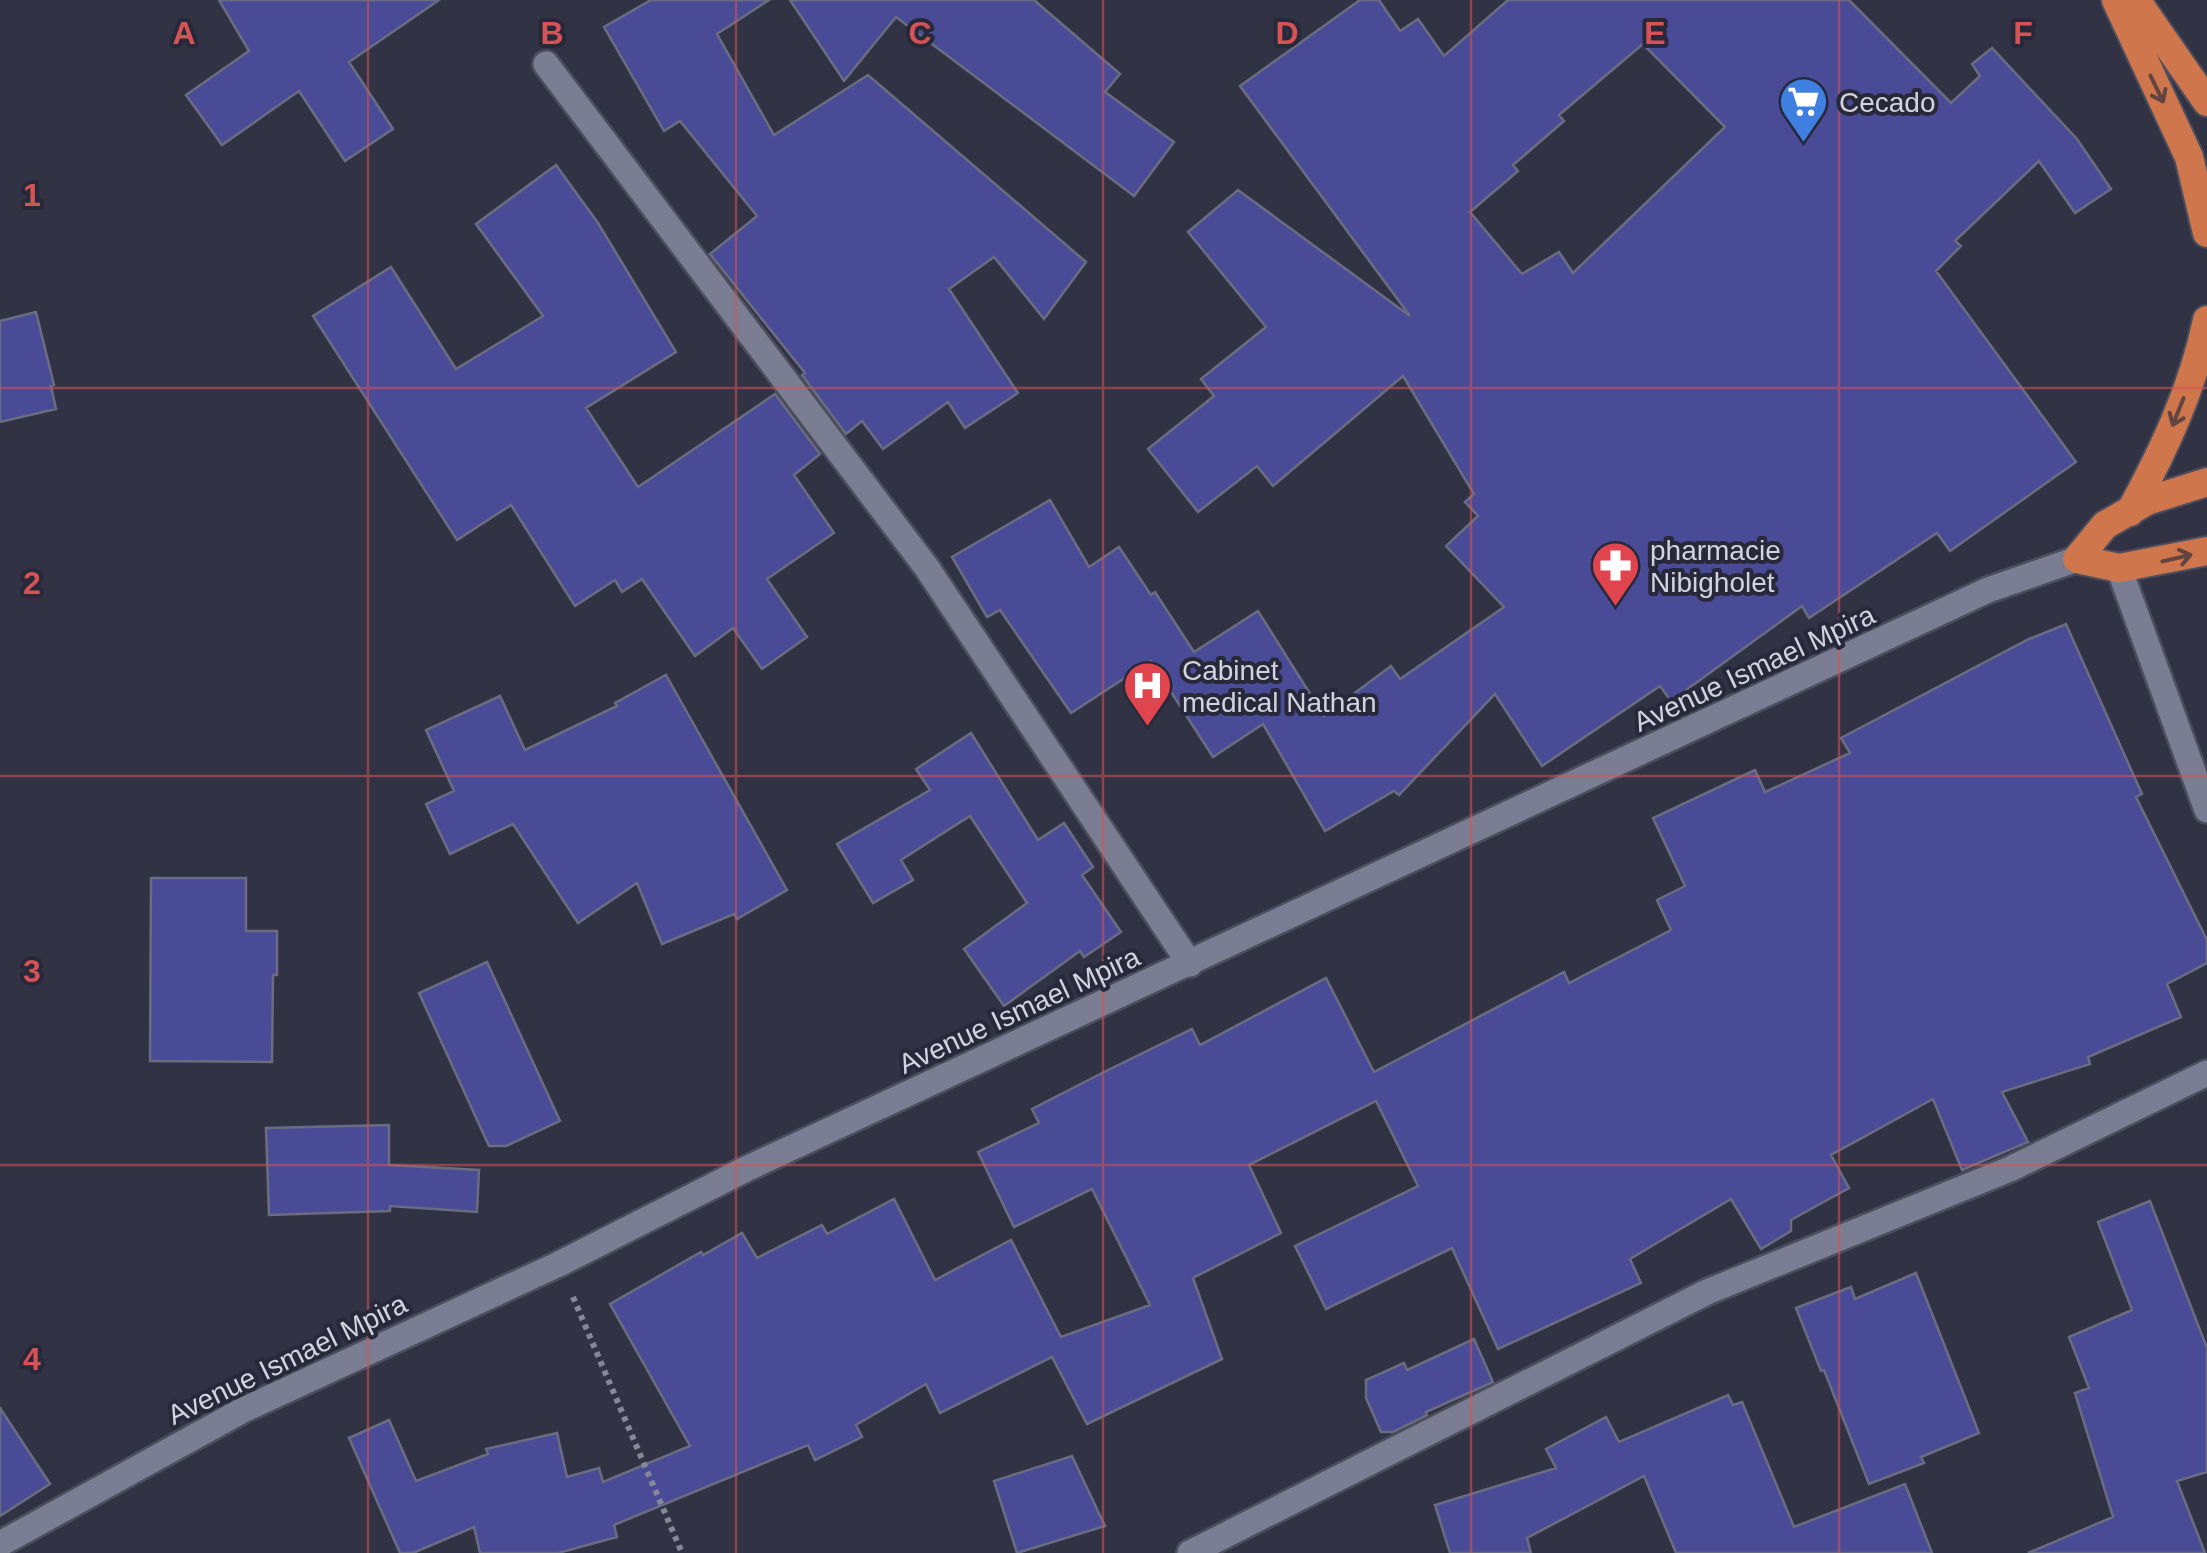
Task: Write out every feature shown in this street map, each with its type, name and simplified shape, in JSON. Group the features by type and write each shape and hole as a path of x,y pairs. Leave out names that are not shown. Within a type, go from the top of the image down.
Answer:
{"highway":[{"path":"2116,0 2189,157 2207,233"},
{"path":"2136,0 2207,102"},
{"path":"2130,512 2176,418 2198,363 2207,320"},
{"path":"2207,482 2147,501 2105,524 2078,559 2119,568 2207,551"}],"street":[{"path":"546,64 927,568 1190,964"},
{"name":"Avenue Ismael Mpira","path":"0,1544 243,1410 559,1264 746,1169 1988,590 2078,559"},
{"path":"2119,568 2207,810"},
{"path":"1190,1553 1708,1292 2010,1168 2207,1074"}],"path":[{"path":"559,1264 682,1553"}],"building":[{"path":"219,0 439,0 349,62 393,129 345,161 299,91 222,145 186,95 249,51"},
{"path":"651,0 769,0 717,34 774,135 868,75 1086,262 1044,319 994,257 949,289 1018,393 965,428 948,402 883,449 862,421 846,434 802,375 805,373 710,254 757,216 680,121 664,131 604,27"},
{"path":"790,0 1034,0 1120,74 1105,92 1174,142 1134,196 896,17 844,81"},
{"path":"1360,0 1379,0 1400,31 1418,19 1444,56 1508,0 1849,0 1951,103 1980,76 1972,64 1992,48 2077,139 2111,189 2075,213 2039,161 1955,241 1961,246 1936,271 2076,462 1950,551 1937,533 1809,618 1802,606 1671,701 1660,686 1542,766 1495,694 1399,795 1394,791 1325,831 1263,724 1213,757 1151,661 1071,713 1000,610 987,617 952,557 1050,500 1089,567 1119,547 1151,595 1155,592 1194,652 1258,611 1324,716 1391,666 1400,679 1504,607 1446,546 1478,516 1465,502 1474,494 1403,376 1273,486 1257,466 1198,512 1148,449 1214,396 1201,379 1266,327 1188,232 1238,190 1410,316 1240,86","holes":["1643,44 1725,127 1573,273 1559,252 1522,274 1470,212 1518,171 1513,165 1564,121 1559,115"]},
{"path":"556,165 598,223 676,352 586,408 638,487 775,394 820,454 794,475 834,533 767,579 807,637 762,669 733,628 695,656 642,579 622,592 615,580 575,606 511,505 457,540 313,316 391,267 456,369 543,316 476,224"},
{"path":"36,312 56,409 0,422 0,321"},
{"path":"2066,624 2142,794 2136,797 2207,940 2207,963 2167,984 2181,1017 2088,1057 2090,1064 2002,1092 2028,1142 1962,1170 1933,1099 1831,1155 1849,1188 1791,1220 1791,1231 1761,1249 1731,1199 1630,1259 1641,1283 1498,1349 1452,1248 1326,1309 1295,1246 1418,1186 1376,1101 1249,1165 1281,1233 1193,1278 1222,1359 1087,1424 1052,1357 940,1413 926,1384 856,1425 862,1437 815,1460 808,1445 614,1525 617,1537 558,1553 480,1553 474,1527 413,1553 400,1553 349,1438 389,1420 416,1481 488,1454 486,1449 557,1433 567,1477 599,1468 603,1482 690,1446 610,1304 742,1233 757,1258 822,1225 827,1234 894,1199 935,1280 1011,1240 1061,1337 1150,1305 1092,1189 1014,1227 978,1152 1039,1123 1032,1109 1106,1071 1192,1029 1200,1045 1326,978 1374,1072 1564,972 1569,983 1671,930 1657,900 1685,886 1653,818 1755,770 1765,792 1850,753 1841,738 2029,639"},
{"path":"666,675 787,890 737,919 734,914 662,944 637,883 578,923 513,824 450,854 426,804 454,791 426,730 500,696 525,750 617,706 615,703"},
{"path":"971,733 1038,840 1064,823 1093,867 1082,875 1121,932 1084,957 1080,951 1004,1006 964,949 1027,903 970,816 901,860 913,880 873,903 837,844 930,790 916,769"},
{"path":"151,878 246,878 246,931 277,931 272,1062 150,1061"},
{"path":"487,962 560,1121 506,1146 489,1146 419,993"},
{"path":"389,1125 389,1165 479,1170 477,1212 390,1206 390,1211 269,1215 266,1128"},
{"path":"2150,1201 2207,1348 2207,1472 2177,1481 2205,1553 2028,1553 2113,1517 2075,1393 2089,1388 2069,1337 2132,1310 2098,1222"},
{"path":"1916,1273 1979,1433 1921,1457 1924,1463 1869,1484 1796,1308 1851,1287 1855,1299"},
{"path":"1474,1339 1493,1382 1426,1412 1427,1415 1393,1432 1381,1432 1366,1398 1366,1380 1404,1363 1407,1370"},
{"path":"1728,1395 1733,1405 1742,1402 1794,1527 1905,1484 1932,1553 1676,1553 1644,1476 1527,1538 1531,1553 1450,1553 1435,1505 1556,1468 1546,1449 1606,1417 1619,1442"},
{"path":"0,1408 50,1484 0,1516"},
{"path":"1072,1456 1105,1526 1017,1553 994,1481"}],"place":[{"name":"Cecado","path":"1804,144"},
{"name":"pharmacie Nibigholet","path":"1615,608"},
{"name":"Cabinet medical Nathan","path":"1147,728"}]}
